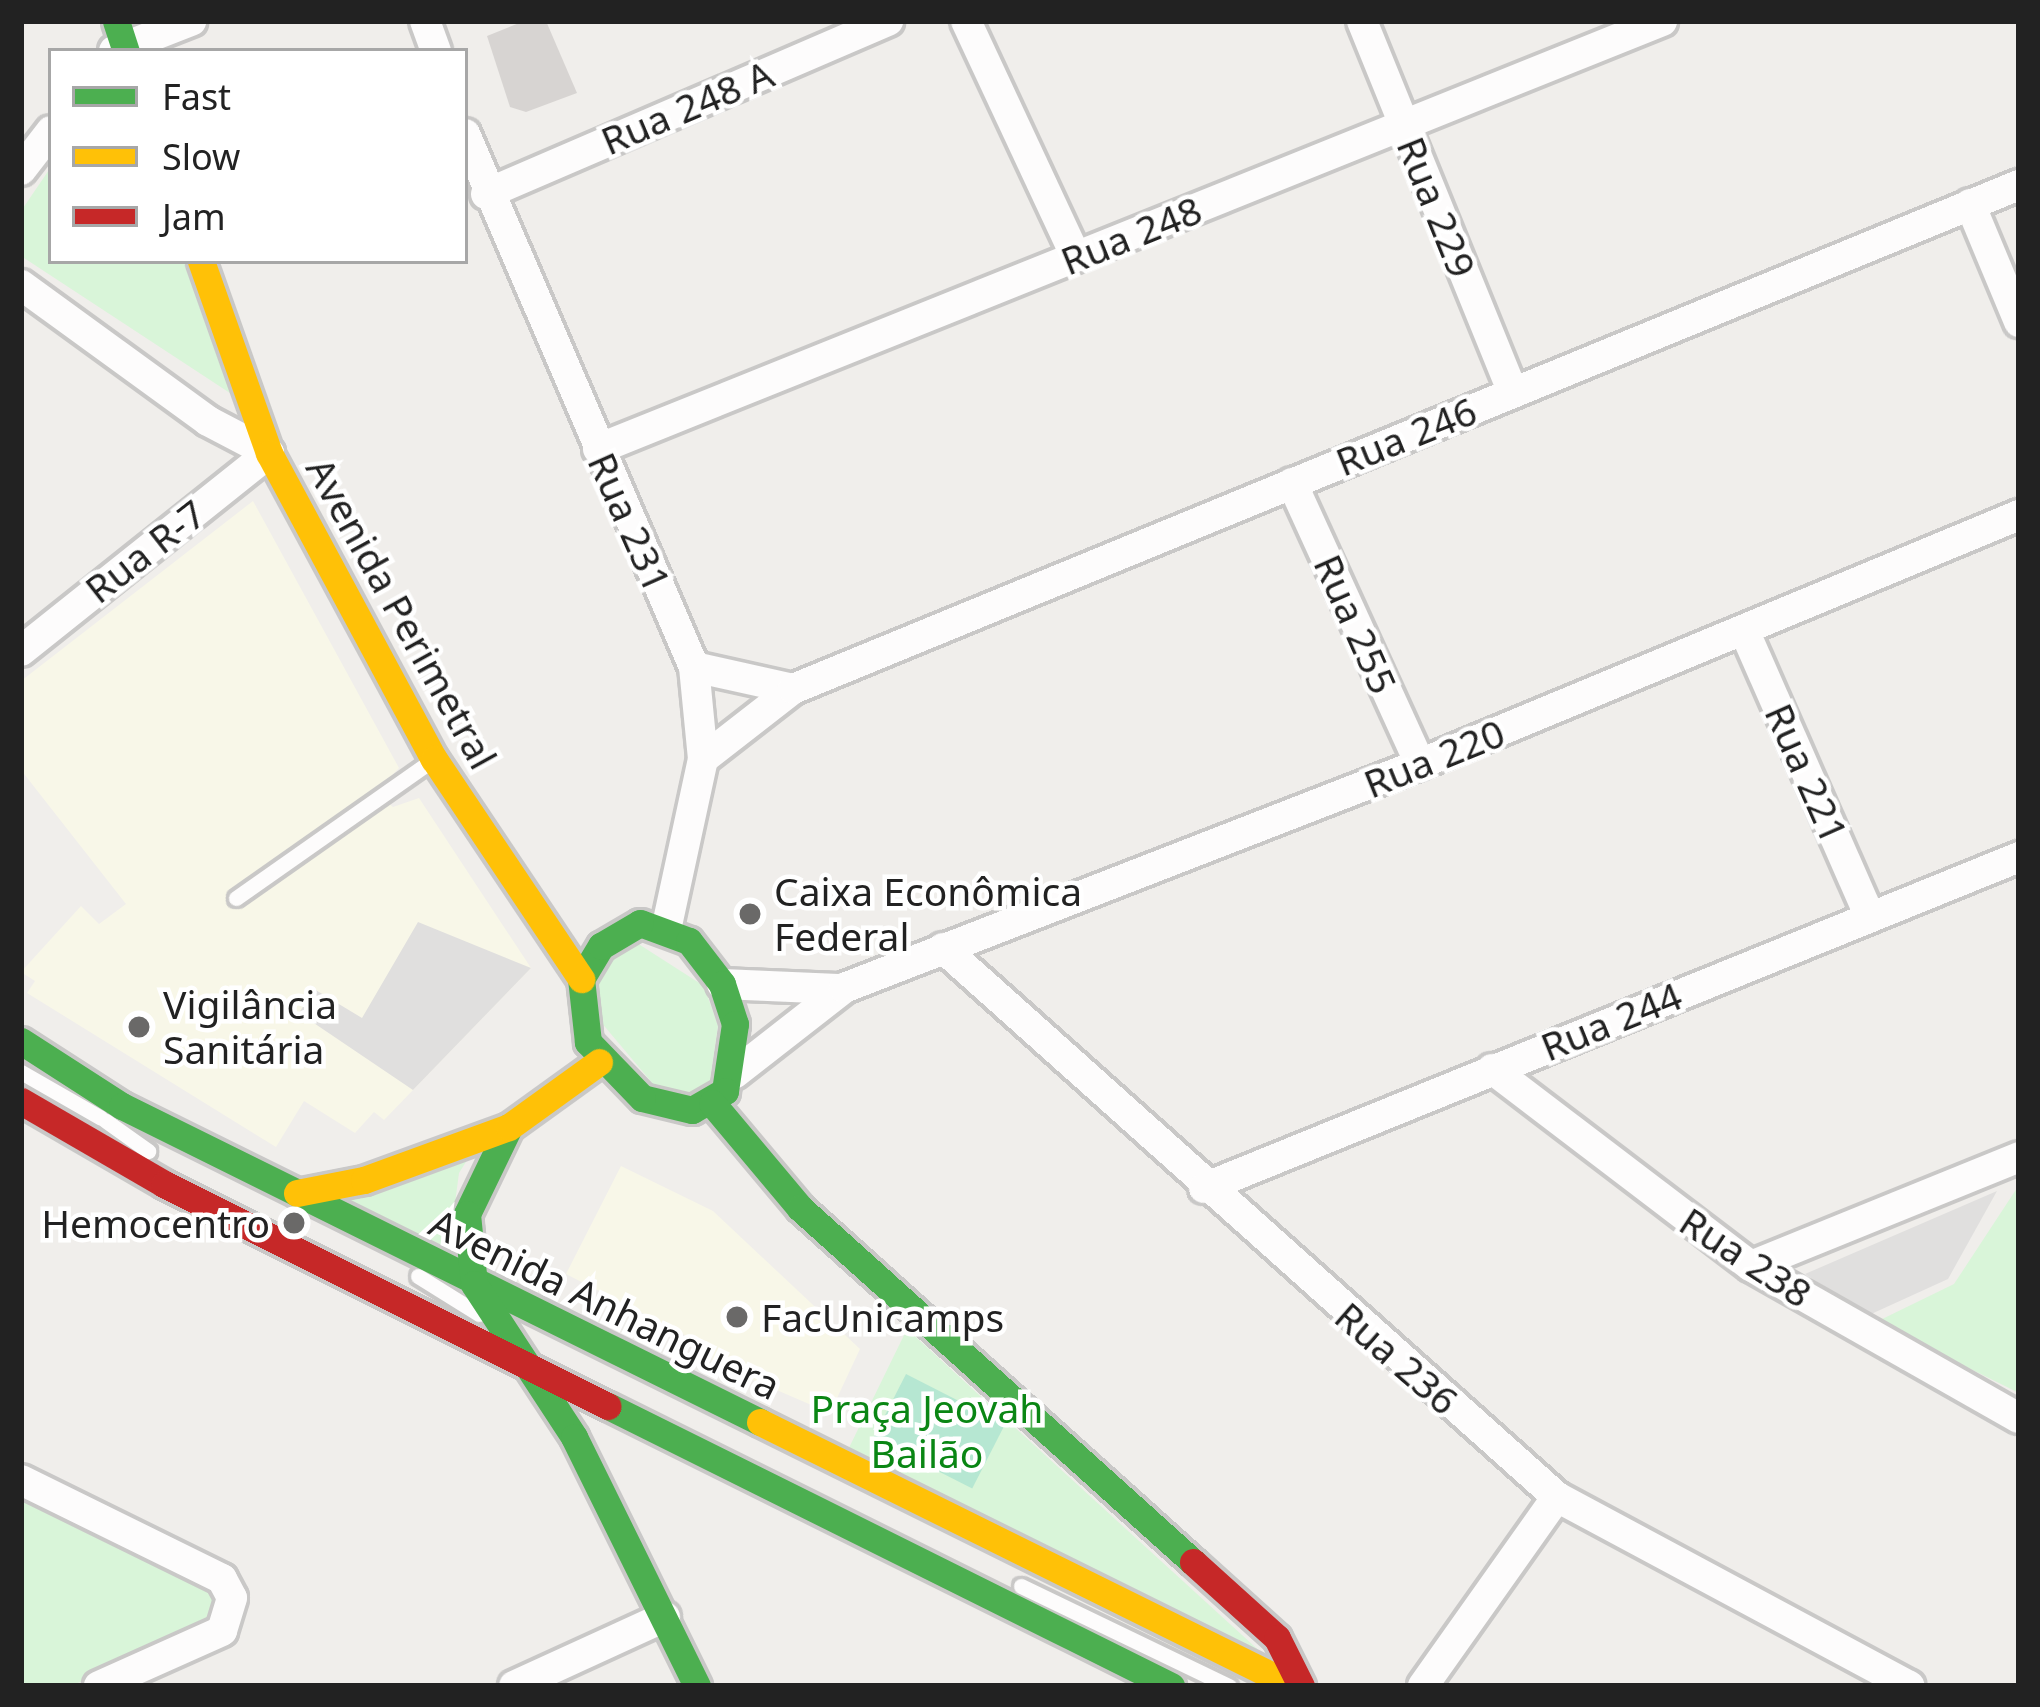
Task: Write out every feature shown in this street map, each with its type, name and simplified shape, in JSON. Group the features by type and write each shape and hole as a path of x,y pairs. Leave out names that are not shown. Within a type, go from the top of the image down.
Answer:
{"street":[{"path":"120,41 190,21"},
{"name":"Rua 248 A","path":"486,194 888,21"},
{"path":"966,21 1076,257"},
{"name":"Rua 229","path":"1362,21 1513,392"},
{"name":"Rua 248","path":"598,449 1662,21"},
{"path":"21,170 48,135"},
{"name":"Rua 231","path":"468,143 486,194 694,667 703,759 667,925"},
{"name":"Rua 246","path":"703,759 793,689 2019,185"},
{"path":"1970,205 2019,322"},
{"name":"Avenida Perimetral","path":"202,264 269,454 434,759 581,980"},
{"path":"21,285 208,421 269,454"},
{"name":"Rua R-7","path":"21,651 269,454"},
{"name":"Rua 255","path":"1292,483 1420,764"},
{"name":"Rua 220","path":"734,1074 844,988 1420,764 2019,515"},
{"name":"Rua 221","path":"1744,630 1870,916"},
{"path":"694,667 793,689"},
{"name":"Rua 244","path":"1204,1188 2019,856"},
{"path":"667,925 722,984 735,1024 734,1074 712,1103 668,1110 598,1062 581,980 619,929 667,925"},
{"name":"Rua 236","path":"943,948 1204,1188 1557,1497 1909,1686"},
{"name":"Rua 220","path":"722,984 774,993 844,988"},
{"name":"Avenida Anhanguera","path":"21,1041 122,1106 474,1284 1297,1686"},
{"path":"297,1193 364,1180 509,1126 598,1062"},
{"name":"Rua 238","path":"1492,1069 1751,1266 2019,1418"},
{"path":"21,1101 535,1370 1171,1686"},
{"path":"712,1103 800,1208 1277,1638 1297,1686"},
{"path":"509,1126 467,1214 474,1284 535,1370 697,1686"},
{"path":"1751,1266 2019,1157"},
{"path":"21,1480 222,1579 232,1598 222,1631 99,1686"},
{"path":"1423,1686 1557,1497"},
{"path":"514,1686 665,1617"}],"lane":[{"path":"236,898 434,759"},
{"path":"21,1072 106,1121 189,1180 1229,1686"}],"shaded area":[{"path":"253,501 399,768 375,793 393,807 419,798 531,968 384,1120 374,1112 355,1133 304,1101 276,1147 27,993 35,981 21,972 81,906 99,924 126,904 21,770 21,681"},
{"path":"418,922 531,968 413,1090 299,1013 314,989 362,1018"},
{"name":"FacUnicamps","path":"621,1166 713,1211 860,1349 830,1413 711,1362 714,1350 566,1274"},
{"path":"1997,1191 1948,1279 1869,1315 1805,1274"}],"green space":[{"path":"48,171 48,264 187,264 236,397 21,256 21,211"},
{"path":"637,943 704,986 718,1026 710,1081 695,1093 659,1091 600,1021 594,992 604,954"},
{"path":"474,1149 459,1173 448,1256 338,1204"},
{"path":"2019,1185 2019,1393 1876,1322 1954,1284"},
{"name":"Praça Jeovah Bailão","path":"907,1329 1265,1656 843,1460"},
{"path":"906,1374 1005,1424 972,1489 873,1438"},
{"path":"21,1496 213,1591 215,1623 71,1686 21,1686"}],"building":[{"path":"524,21 546,21 577,93 526,112 510,107 487,36"}],"traffic: fast":[{"path":"116,21 125,48"},
{"path":"640,923 689,941 722,984 735,1024 725,1091 692,1110 642,1098 588,1042 581,979 601,946 640,923"},
{"path":"21,1041 122,1106 760,1422"},
{"path":"712,1103 800,1208 1193,1562"},
{"path":"509,1127 467,1214 474,1284 574,1437 697,1686"},
{"path":"608,1406 1171,1686"}],"traffic: slow":[{"path":"202,264 269,453 434,759 581,979"},
{"path":"297,1193 364,1180 509,1127 599,1062"},
{"path":"760,1422 1293,1686"}],"traffic: jam":[{"path":"21,1101 164,1184 608,1406"},
{"path":"1193,1562 1277,1638 1301,1686"}],"place":[{"name":"Caixa Econômica Federal","path":"750,914"},
{"name":"Vigilância Sanitária","path":"139,1027"},
{"name":"Hemocentro","path":"294,1223"},
{"name":"FacUnicamps","path":"737,1317"}]}
